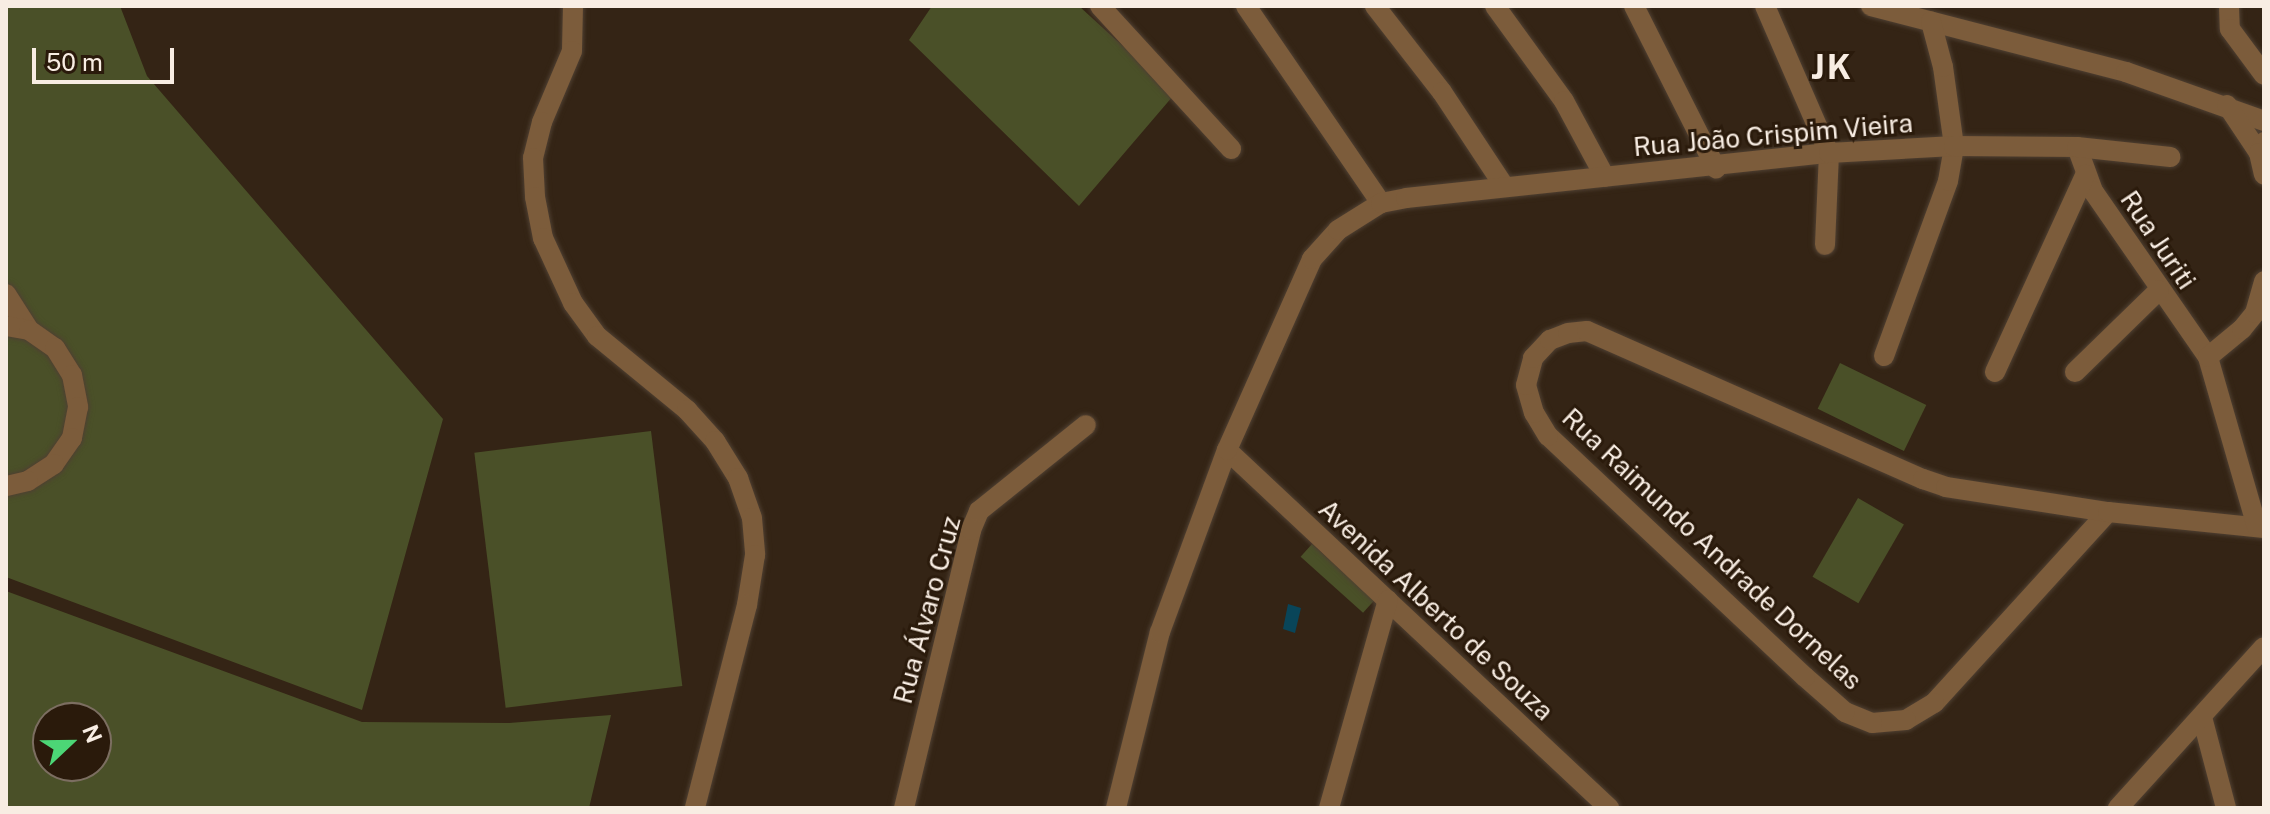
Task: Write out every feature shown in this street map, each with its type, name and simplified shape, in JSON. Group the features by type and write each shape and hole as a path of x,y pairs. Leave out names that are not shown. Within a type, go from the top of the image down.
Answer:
{"street":[{"path":"573,6 572,51 542,122 533,158 535,197 543,238 573,303 597,336 687,410 715,441 738,478 752,518 755,555 747,605 695,808"},
{"path":"1100,6 1231,149"},
{"path":"1116,808 1160,632 1227,450 1312,259 1338,230 1381,203 1246,6"},
{"path":"1375,6 1442,92 1504,186"},
{"path":"1495,6 1557,90 1605,177"},
{"path":"1634,6 1716,168"},
{"path":"1765,6 1829,153 1825,245"},
{"path":"1871,6 2126,72 2227,105 2264,121"},
{"path":"2229,6 2230,29 2264,75"},
{"path":"1884,356 1948,181 1954,146 1947,89 1931,22"},
{"path":"2227,105 2261,148 2264,174"},
{"name":"Rua João Crispim Vieira","path":"1381,203 1504,186 1716,168 1829,153 1954,146 2077,147 2170,157"},
{"name":"Rua Juriti","path":"2077,147 2085,175 2159,290 2208,357"},
{"path":"1995,372 2085,175"},
{"path":"2260,528 2208,357 2255,313 2264,281"},
{"path":"2075,372 2159,290"},
{"path":"6,294 29,330 55,348 64,362 72,375 78,407 72,438 54,464 28,481 6,486"},
{"path":"6,326 29,330"},
{"name":"Rua Raimundo Andrade Dornelas","path":"2108,512 1934,703 1906,720 1872,723 1845,712 1805,677 1548,436 1534,413 1526,385 1533,358 1550,340 1568,333 1587,331 1923,479 1970,492 2108,512 2260,528"},
{"name":"Rua Álvaro Cruz","path":"904,808 971,530 979,511 1086,425"},
{"name":"Avenida Alberto de Souza","path":"1227,450 1609,808"},
{"path":"1329,808 1388,600"},
{"path":"2118,808 2264,647"},
{"path":"2202,717 2226,808"}],"green space":[{"path":"6,6 120,6 147,76 443,419 362,710 6,577"},
{"path":"932,6 1079,6 1149,70 1179,89 1079,206 909,40"},
{"path":"1840,363 1926,405 1904,451 1818,409"},
{"path":"651,431 682,686 506,708 474,453"},
{"path":"1858,498 1904,524 1858,603 1812,577"},
{"path":"1312,544 1374,600 1363,613 1301,557"},
{"path":"6,591 362,722 509,723 611,715 589,808 6,808"}],"water":[{"path":"1288,604 1301,608 1295,633 1283,629"}],"district":[{"name":"JK","path":"1832,68"}]}
